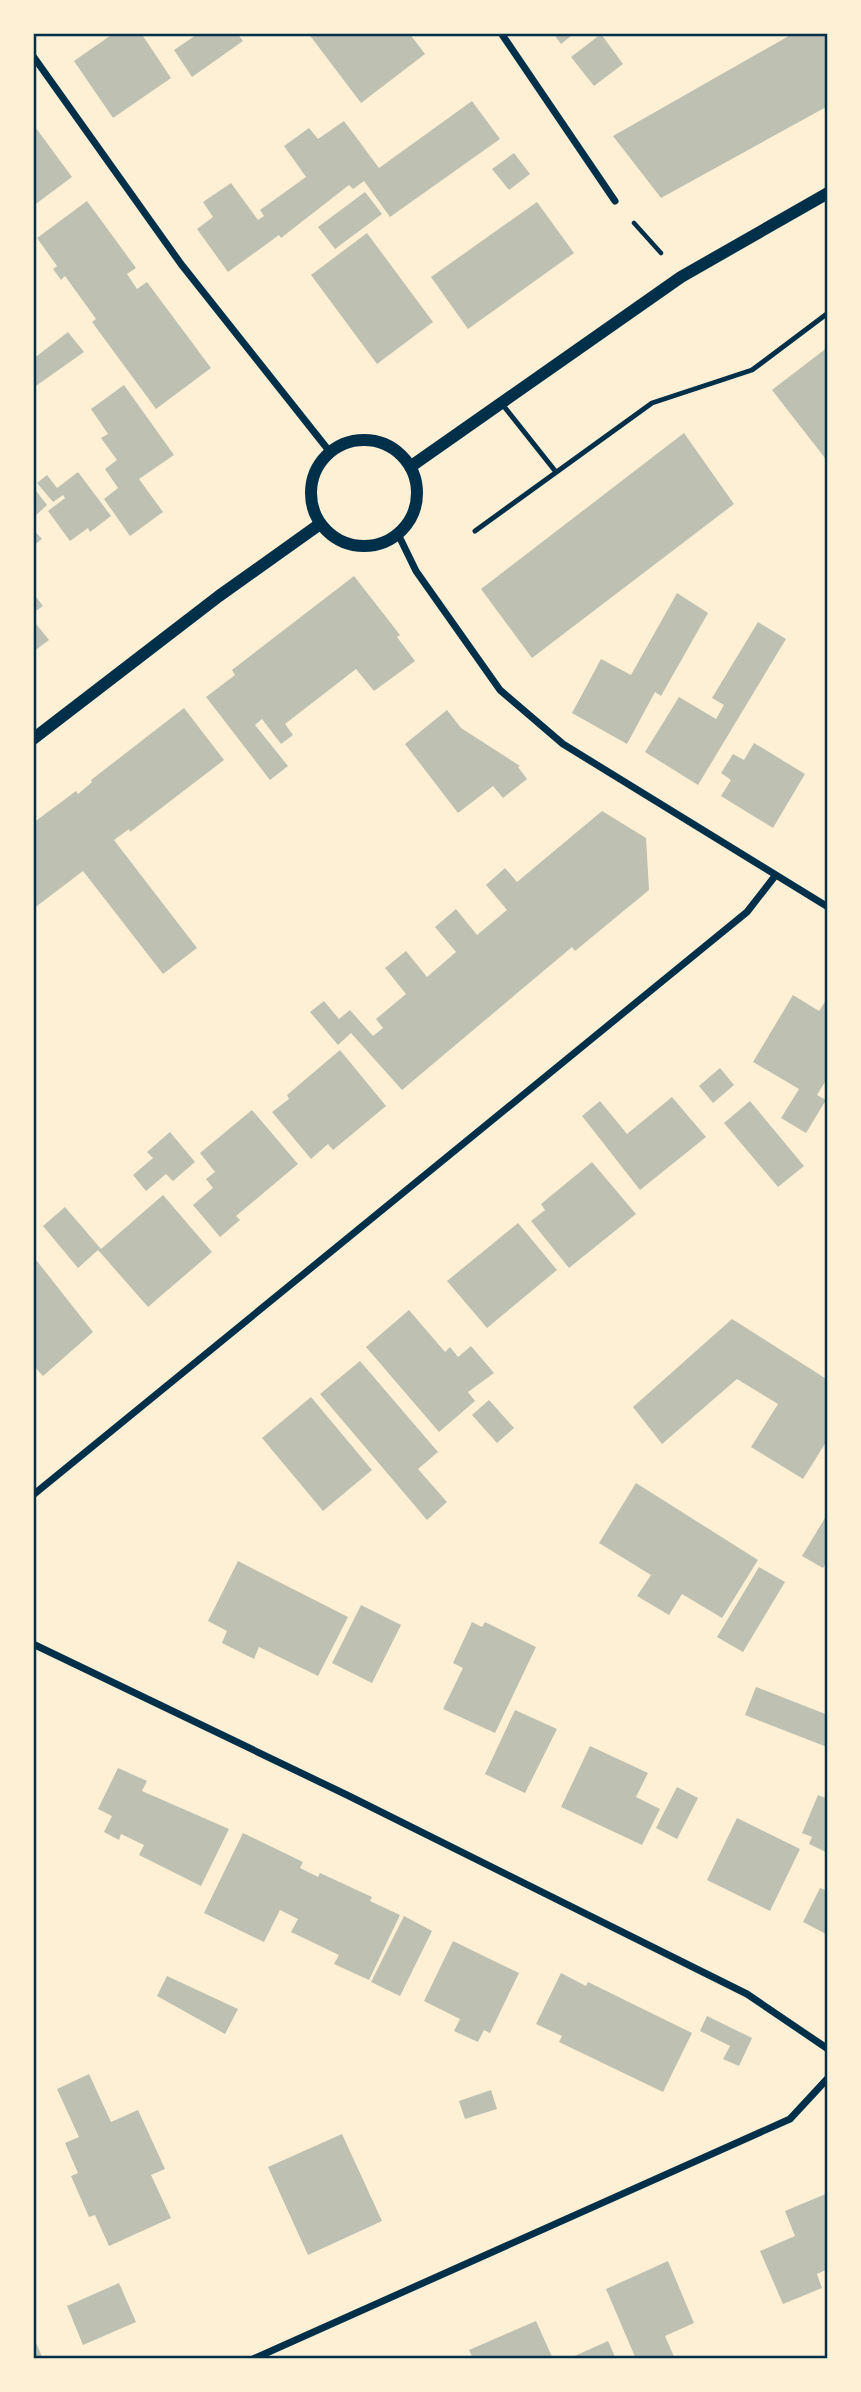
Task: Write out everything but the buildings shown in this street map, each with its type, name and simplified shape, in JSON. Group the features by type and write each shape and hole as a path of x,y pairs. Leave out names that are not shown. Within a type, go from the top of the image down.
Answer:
{"street":[{"path":"501,33 615,201"},
{"path":"33,56 181,264 330,452"},
{"path":"410,467 681,277 828,193"},
{"path":"355,441 382,443 398,452 410,467 417,495 414,510 397,534 382,543 365,547 348,544 332,536 320,524 310,494 316,471 330,452 355,441"},
{"path":"33,739 219,596 320,524"},
{"path":"397,534 416,571 500,690 563,744 828,907"},
{"path":"33,1495 747,912 775,876"},
{"path":"33,1644 347,1795 747,1994 828,2049"},
{"path":"253,2359 790,2119 828,2078"}],"lane":[{"path":"475,531 652,403 752,370 828,313"},
{"path":"500,402 556,472"}],"path":[{"path":"615,201 681,277"}]}
